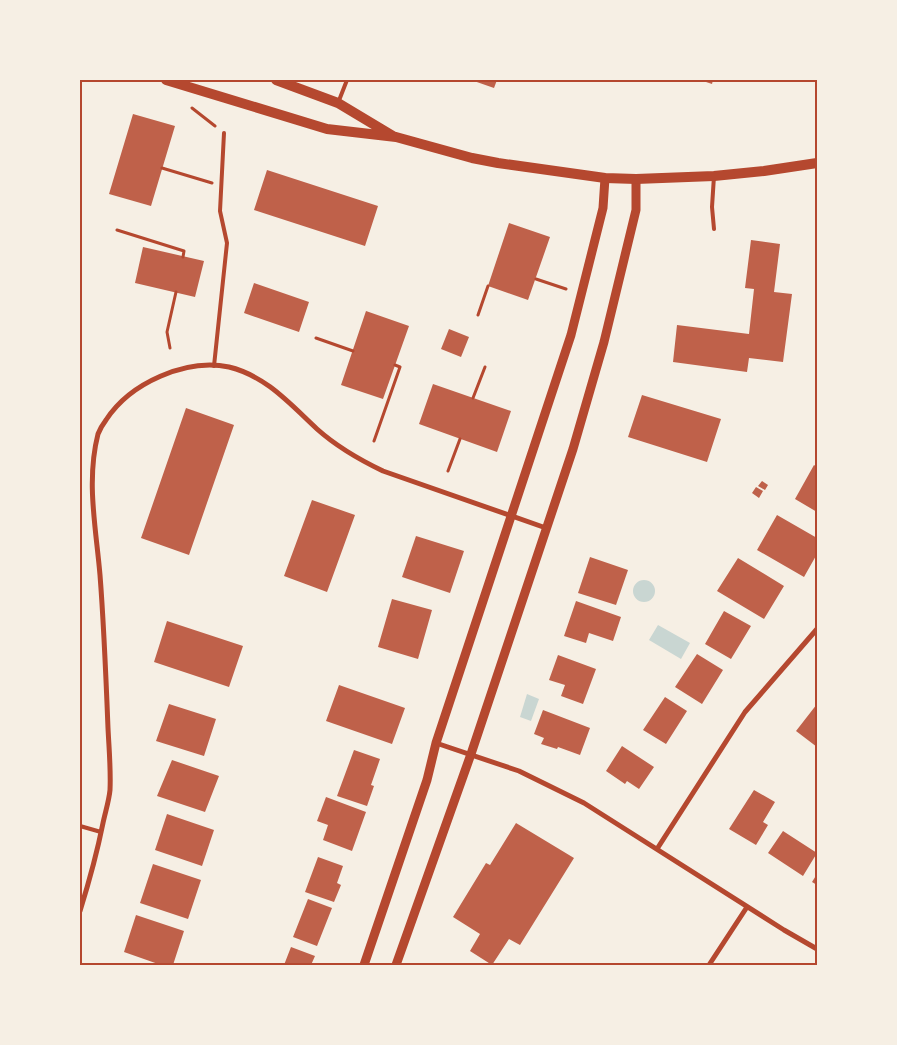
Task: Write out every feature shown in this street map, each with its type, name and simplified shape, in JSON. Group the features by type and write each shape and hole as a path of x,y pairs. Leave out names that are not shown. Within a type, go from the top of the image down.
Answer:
{"main road":[{"path":"166,80 327,128 396,137 472,158 498,163 605,178 636,179 714,176 817,163"},
{"path":"276,80 338,103 396,137"}],"street":[{"path":"364,965 427,780 436,743 571,335 603,208 605,178"},
{"path":"396,965 471,754 573,450 604,342 636,210 636,179"},
{"path":"80,911 82,895 93,869 110,792 107,685 100,575 92,499 92,476 99,431 118,404 138,387 166,374 198,366 230,368 265,382 318,430 364,462 383,471 546,528"},
{"path":"657,849 745,712 817,629"},
{"path":"436,743 519,772 584,803 747,907 817,949"},
{"path":"709,965 747,907"}],"lane":[{"path":"338,103 347,80"},
{"path":"214,366 227,242 220,212 224,132"},
{"path":"714,176 712,207 714,228"},
{"path":"80,826 101,832"}],"path":[{"path":"192,108 224,132"},
{"path":"162,168 221,186"},
{"path":"117,230 184,251 183,256"},
{"path":"536,279 566,289"},
{"path":"478,315 488,286"},
{"path":"170,348 167,332 176,292"},
{"path":"316,338 353,351"},
{"path":"374,441 400,367 395,365"},
{"path":"473,398 485,367"},
{"path":"448,471 460,439"}],"shaded area":[{"path":"640,580 648,580 655,587 655,595 648,602 640,602 633,595 633,587"},
{"path":"658,625 690,643 681,659 649,640"},
{"path":"527,694 539,699 531,721 520,717"}],"building":[{"path":"471,80 497,80 494,88"},
{"path":"700,80 713,80 712,84"},
{"path":"133,114 175,126 151,206 109,194"},
{"path":"267,170 378,206 365,246 254,210"},
{"path":"509,223 550,237 528,300 488,286"},
{"path":"751,240 780,244 774,292 792,294 783,362 749,358 747,372 673,362 677,325 749,334 754,289 745,288"},
{"path":"143,247 204,261 195,297 135,283"},
{"path":"254,283 309,302 299,332 244,313"},
{"path":"366,311 409,326 383,399 341,385"},
{"path":"449,329 469,337 461,357 441,349"},
{"path":"433,384 511,411 497,452 419,424"},
{"path":"642,395 721,419 707,462 628,437"},
{"path":"186,408 234,425 189,555 141,538"},
{"path":"814,465 817,467 817,512 795,499"},
{"path":"762,481 768,485 765,490 758,486"},
{"path":"756,487 763,491 759,498 752,493"},
{"path":"312,500 355,515 327,592 284,576"},
{"path":"777,515 817,538 817,554 804,577 757,550"},
{"path":"416,536 464,551 450,593 402,577"},
{"path":"590,557 628,570 616,605 578,593"},
{"path":"738,558 784,586 764,619 717,591"},
{"path":"392,599 432,610 418,659 378,647"},
{"path":"576,601 621,617 613,641 589,633 586,643 564,636"},
{"path":"724,611 751,626 731,659 705,644"},
{"path":"167,621 243,646 229,687 154,662"},
{"path":"697,654 723,670 702,704 675,687"},
{"path":"558,655 596,669 583,704 561,696 565,685 549,680"},
{"path":"339,685 405,708 392,744 326,721"},
{"path":"665,697 687,711 666,744 643,730"},
{"path":"169,704 216,719 204,756 156,741"},
{"path":"817,704 817,747 796,731"},
{"path":"543,710 590,728 580,755 558,747 557,749 541,744 544,738 534,734"},
{"path":"622,746 654,767 639,789 627,781 625,784 606,771"},
{"path":"354,750 380,759 371,785 374,786 367,806 337,796"},
{"path":"172,760 219,776 205,812 157,796"},
{"path":"754,790 775,802 763,822 768,825 756,845 729,829"},
{"path":"326,797 366,812 352,851 323,840 328,825 317,821"},
{"path":"167,814 214,830 202,866 155,850"},
{"path":"516,823 574,858 520,945 509,939 492,965 470,951 480,934 453,917 486,863 490,865"},
{"path":"783,831 817,853 803,876 768,853"},
{"path":"318,857 343,866 337,883 341,885 334,902 305,892"},
{"path":"153,864 201,880 188,919 140,903"},
{"path":"817,874 817,885 812,882"},
{"path":"308,899 332,908 317,946 293,937"},
{"path":"136,915 184,931 173,965 161,965 124,952"},
{"path":"291,947 315,956 311,965 284,965"}]}
